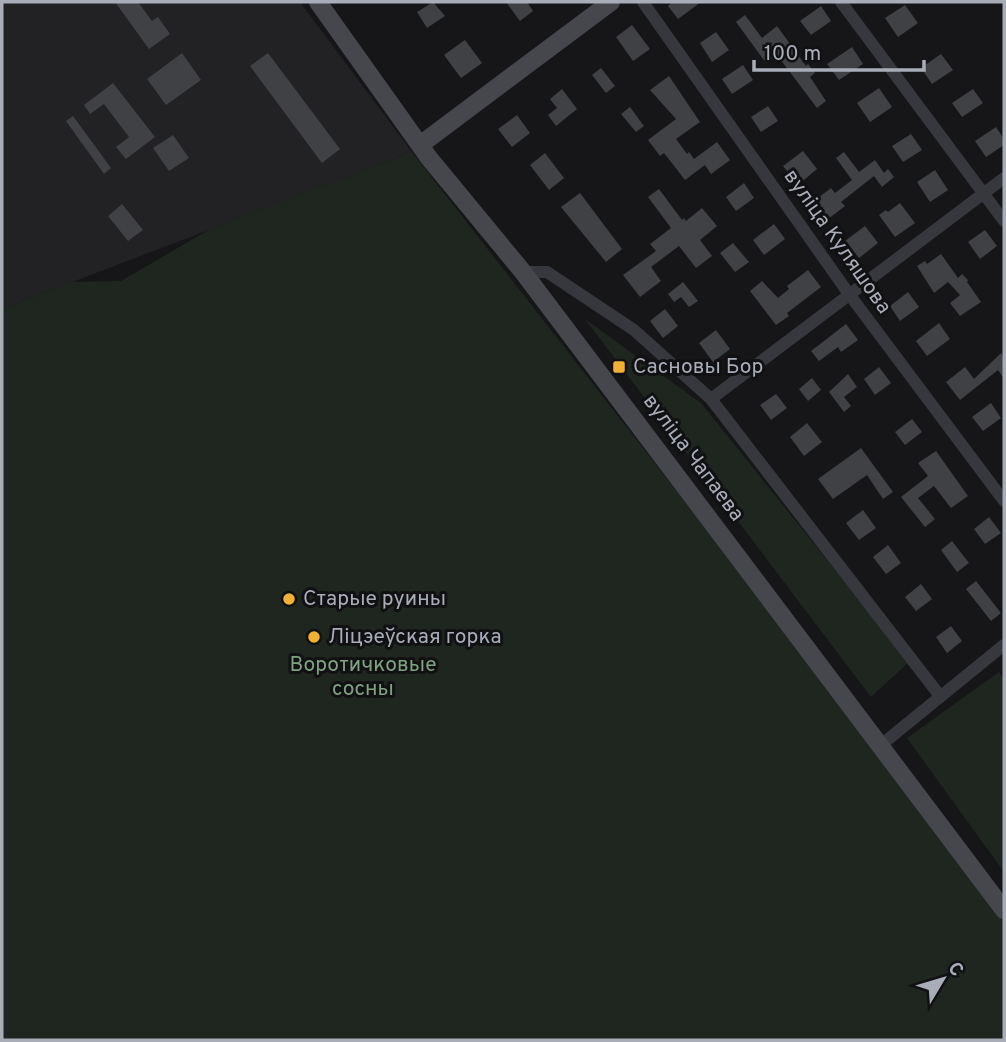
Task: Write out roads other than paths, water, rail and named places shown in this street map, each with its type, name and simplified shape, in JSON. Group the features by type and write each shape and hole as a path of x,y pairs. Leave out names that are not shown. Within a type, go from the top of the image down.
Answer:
{"main road":[{"name":"вуліца Чапаева","path":"318,2 420,145 523,272 1004,911"},
{"path":"420,145 611,2"}],"street":[{"name":"вуліца Куляшова","path":"643,2 849,294 1004,501"},
{"path":"841,2 1004,220"},
{"path":"711,399 1004,178"},
{"path":"523,272 547,272 634,330 711,399 940,696"},
{"path":"881,745 1004,645"}],"place":[{"name":"Сасновы Бор","path":"619,367"},
{"name":"Старые руины","path":"289,599"},
{"name":"Ліцэеўская горка","path":"314,637"}],"park label":[{"name":"Воротичковые сосны","path":"363,677"}]}
